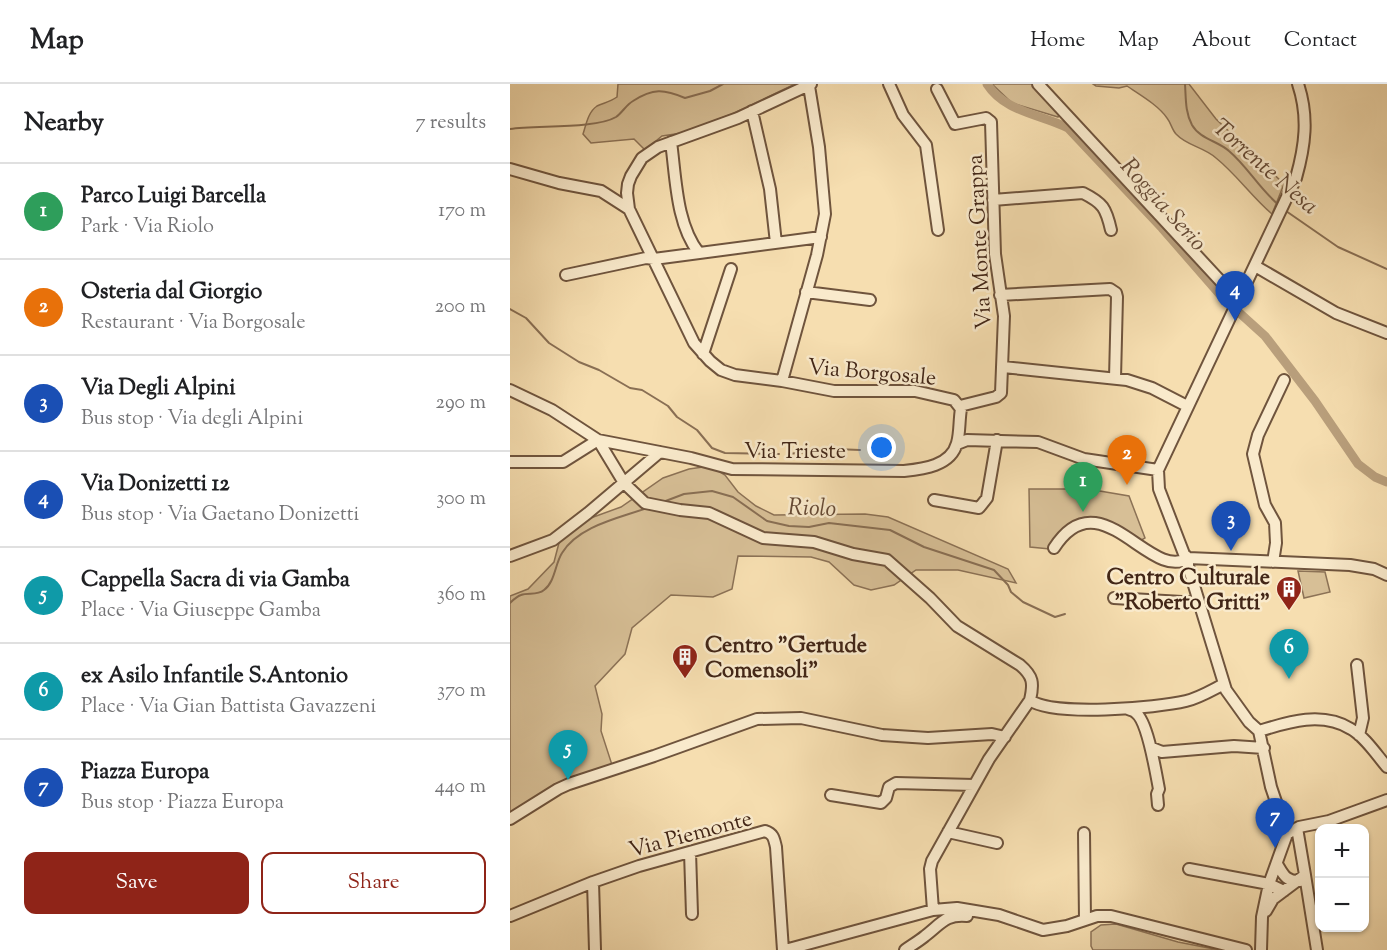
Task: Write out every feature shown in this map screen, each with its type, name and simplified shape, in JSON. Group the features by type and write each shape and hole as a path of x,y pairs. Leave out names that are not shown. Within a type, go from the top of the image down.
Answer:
{"street":[{"path":"889,84 903,115 926,146 938,230"},
{"path":"1038,84 1238,300"},
{"path":"1298,84 1304,108 1305,139 1296,178 1158,470 1159,489 1184,554 1188,558 1224,684 1249,722 1259,731 1271,787 1292,831 1317,950"},
{"path":"629,209 627,193 630,176 642,158 658,147 752,111 810,85 825,193 825,214 821,237 782,381"},
{"name":"Via Monte Grappa","path":"938,89 955,124 986,118 991,122 995,254 1004,316 1000,396 960,406"},
{"path":"752,111 770,189 776,243"},
{"path":"671,142 684,222 691,243 699,253"},
{"path":"510,169 559,183 601,191 611,192 628,184"},
{"path":"601,191 629,209"},
{"path":"993,200 1083,193 1105,208 1111,230"},
{"name":"Via Borgosale","path":"629,209 694,343 721,369 735,375 834,391 915,391 948,398 960,406 957,444"},
{"path":"566,275 646,258 654,259 821,237"},
{"path":"1255,266 1336,313 1387,333"},
{"path":"703,354 731,269"},
{"path":"1000,295 1110,289 1113,291 1117,297 1115,378"},
{"path":"806,292 870,300"},
{"path":"1003,367 1115,378 1152,388 1187,406"},
{"path":"1273,562 1276,543 1275,523 1265,505 1253,454 1258,435 1284,380"},
{"path":"510,390 552,410 598,440 624,483 646,503 709,513 763,538 814,542 853,554 887,560 930,598 957,626 1028,672 1033,683 1030,700 974,784 930,869 933,910"},
{"path":"510,462 563,462 598,440"},
{"name":"Via Trieste","path":"598,440 660,452 732,470 904,471 932,468 951,454 957,444"},
{"path":"957,444 967,440 1038,442 1084,459 1158,470"},
{"path":"934,500 978,508 982,506 987,498 997,440"},
{"path":"510,556 553,540 660,452"},
{"path":"1054,548 1059,540 1074,529 1088,523 1097,523 1123,534 1161,560 1179,563 1188,558 1350,565 1387,574"},
{"path":"1114,598 1199,603"},
{"path":"1357,666 1363,718 1359,735"},
{"path":"1030,700 1050,708 1127,709 1187,701 1224,684"},
{"path":"1140,717 1148,706"},
{"path":"1127,709 1140,717 1152,748 1159,789 1158,805"},
{"path":"510,819 569,784 757,719 801,718 882,735 928,738 992,734 1005,737"},
{"path":"1259,731 1289,721 1310,719 1337,722 1359,735 1387,767"},
{"path":"1152,748 1162,752 1234,746 1264,748"},
{"path":"831,795 881,803 886,798 889,787 896,783 974,784"},
{"path":"1292,831 1329,821 1387,800"},
{"name":"Via Piemonte","path":"510,916 593,882 765,831 771,833 776,848 784,950"},
{"path":"1261,950 1262,917 1269,884 1292,831"},
{"path":"948,832 998,843"},
{"path":"1084,833 1085,920"},
{"path":"690,852 692,914"},
{"path":"1277,864 1287,879 1292,882 1302,878"},
{"path":"1189,869 1269,884 1284,891"},
{"path":"1262,917 1273,899 1302,878"},
{"path":"593,882 595,950"},
{"path":"784,950 933,910 957,908 999,915 1043,930 1067,926 1097,916 1111,916 1246,950"},
{"path":"905,950 944,919 956,915 990,918 999,915"}],"shaded area":[{"path":"618,84 795,84 732,114 682,133 662,136 645,150 634,139 591,143 583,134 591,112 597,106 617,97"},
{"path":"992,84 1032,84 1059,114 1058,117 1012,103"},
{"path":"1093,84 1189,84 1216,119 1284,184 1272,214 1216,158 1176,134 1163,113 1148,100 1127,86 1119,88"},
{"path":"710,466 725,475 738,492 756,506 774,515 865,514 888,517 1008,569 1016,583 958,570 916,570 894,585 871,590 854,585 829,562 811,557 738,556 732,589 713,597 671,595 632,628 625,654 595,686 602,714 601,731 613,768 510,815 510,596 528,589 554,562 560,539 577,523 621,507 663,478 689,469"},
{"path":"1029,489 1088,489 1129,496 1145,538 1140,541 1091,520 1050,549 1030,547"},
{"path":"1298,571 1325,572 1330,592 1304,598"},
{"path":"1116,924 1178,942 1219,950 1093,950 1091,932 1101,925"}],"waterway":[{"path":"510,129 581,125 607,121 616,117 640,97 653,92 671,93 685,98 710,91 723,84"},
{"name":"Roggia Serio","path":"987,84 1003,101 1013,107 1068,128 1162,228 1223,298 1265,336 1315,401 1358,464 1375,477 1387,482"},
{"name":"Torrente Nesa","path":"1185,84 1188,115 1195,130 1229,151 1279,205"},
{"name":"Torrente Nesa","path":"1286,211 1338,247 1387,269"},
{"path":"510,309 526,318 549,343 579,362 599,370 630,388 642,390 668,406 677,417 697,430 712,448 725,453 779,454"},
{"path":"788,454 835,449 860,450"},
{"name":"Riolo","path":"663,502 684,494 712,491 733,497 767,521 789,526 809,527 829,523 890,530 924,547 994,570 1008,585 1011,592 1023,602 1055,617 1065,614"},
{"name":"Riolo","path":"510,603 524,594 538,593 548,587 562,553 578,536 600,524 647,508"}],"place":[{"name":"Via Donizetti 12","path":"1235,321"},
{"name":"Osteria dal Giorgio","path":"1127,485"},
{"name":"Parco Luigi Barcella","path":"1083,512"},
{"name":"Via Degli Alpini","path":"1231,551"},
{"name":"Centro Culturale \"Roberto Gritti\"","path":"1289,612"},
{"name":"ex Asilo Infantile S.Antonio","path":"1289,679"},
{"name":"Centro \"Gertude Comensoli\"","path":"685,680"},
{"name":"Cappella Sacra di via Gamba","path":"568,780"},
{"name":"Piazza Europa","path":"1275,848"}]}
